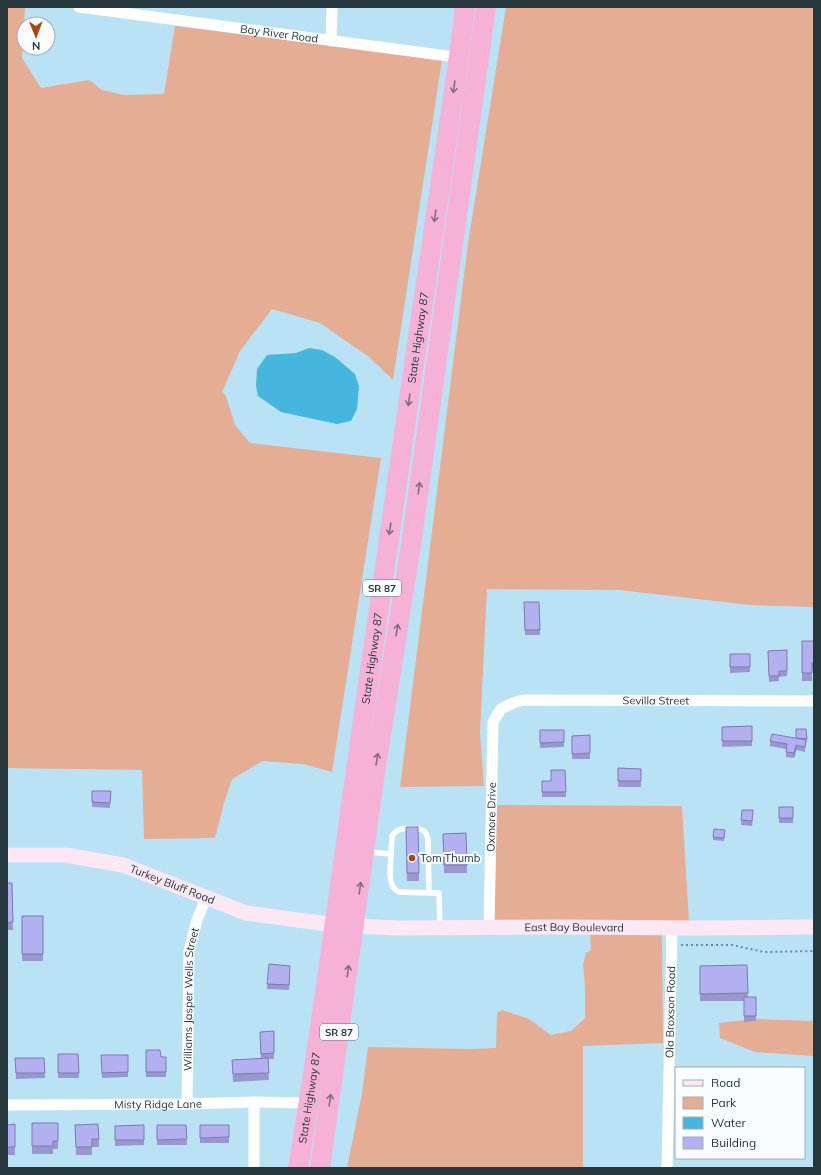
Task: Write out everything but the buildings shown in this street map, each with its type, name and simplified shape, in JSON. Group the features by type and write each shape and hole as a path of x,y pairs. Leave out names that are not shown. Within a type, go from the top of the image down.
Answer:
{"highway":[{"name":"State Highway 87","path":"298,1168 309,1103 345,926 383,576 465,7"},
{"name":"SR 87","path":"320,1168 345,926 364,851 412,538 486,7"}],"main road":[{"name":"Turkey Bluff Road","path":"7,855 66,855 123,865 246,913 345,926"},
{"name":"East Bay Boulevard","path":"345,926 398,928 814,927"}],"street":[{"name":"Bay River Road","path":"79,7 331,41 459,56 478,63"},
{"path":"331,41 332,7"},
{"name":"Sevilla Street","path":"500,709 523,700 814,700"},
{"name":"Oxmore Drive","path":"489,928 494,722 500,709"},
{"name":"Williams Jasper Wells Street","path":"187,1104 189,951 197,920 206,898"},
{"name":"Ola Broxson Road","path":"667,1168 672,927"},
{"path":"254,1102 254,1168"},
{"name":"Misty Ridge Lane","path":"7,1105 254,1102 309,1103"}],"lane":[{"path":"429,893 427,834 421,829 403,829 396,831 392,836 392,885 396,891 399,892 429,893 439,893 440,928"},
{"path":"364,851 391,854"}],"path":[{"path":"671,945 732,945 764,952 814,952"}],"green space":[{"path":"7,7 25,7 24,16 16,16 16,56 22,56 41,88 89,80 102,90 124,95 164,94 175,26 442,60 393,380 369,357 320,323 272,309 240,351 222,392 226,396 235,425 250,443 381,458 332,772 303,764 263,761 232,779 215,838 144,839 142,770 7,768"},
{"path":"506,7 814,7 814,607 750,605 619,590 487,589 480,732 484,786 400,787 468,243"},
{"path":"497,805 682,806 689,922 494,921"},
{"path":"590,933 662,933 663,1043 583,1046 583,1168 347,1168 362,1093 368,1047 496,1048 497,1013 502,1010 529,1019 551,1035 571,1031 585,1018 585,986 583,965 586,953 591,950"},
{"path":"754,1019 814,1021 814,1056 755,1052 720,1038 719,1023"}],"water":[{"path":"309,348 322,350 335,357 355,374 359,386 357,409 351,421 337,424 281,412 258,396 256,386 257,369 267,355 296,353"}],"place":[{"name":"Tom Thumb","path":"412,858"}]}
